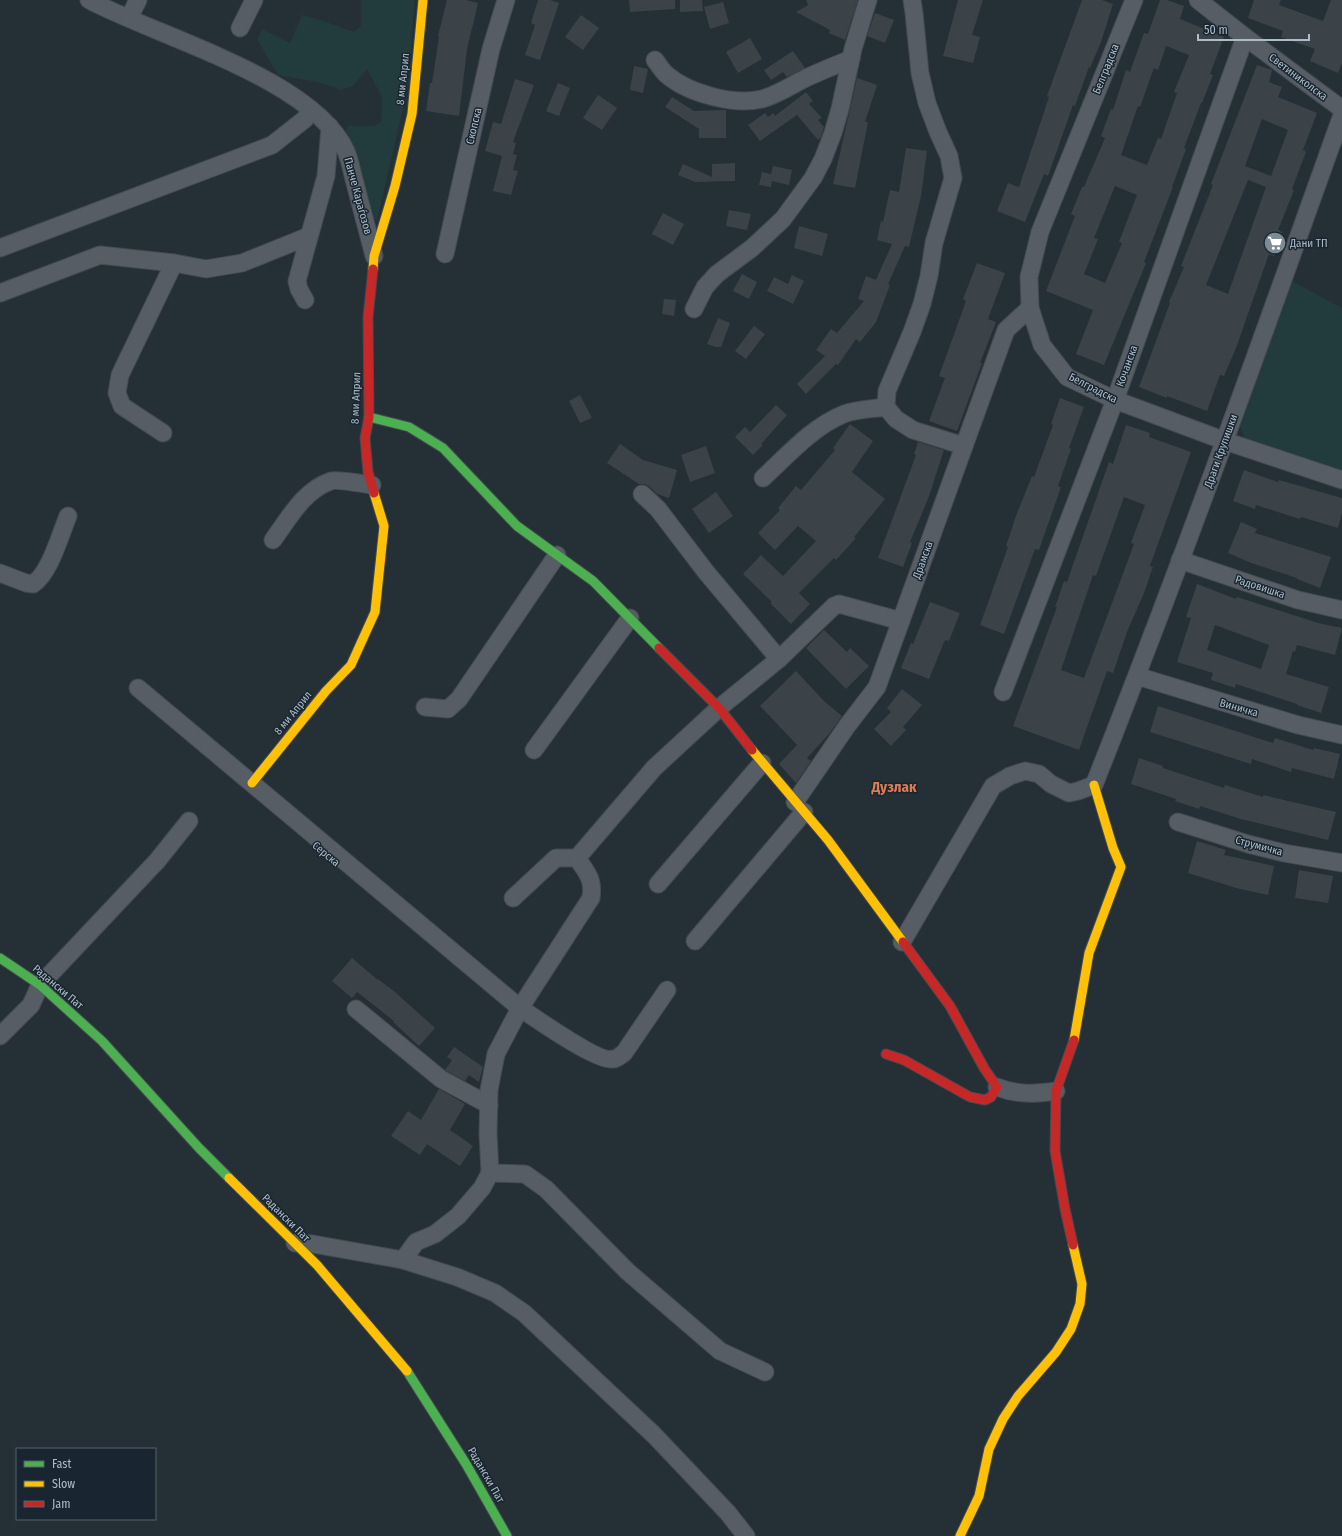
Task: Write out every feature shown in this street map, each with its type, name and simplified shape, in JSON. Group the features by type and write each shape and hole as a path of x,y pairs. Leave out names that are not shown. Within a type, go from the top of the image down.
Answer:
{"street":[{"path":"89,0 129,18 138,0"},
{"path":"240,28 254,0"},
{"name":"8 ми Април","path":"252,783 326,690 351,665 375,612 384,526 368,472 365,438 369,417 368,317 374,256 395,186 412,114 423,0"},
{"name":"Скопска","path":"445,254 491,49 506,0"},
{"path":"694,309 706,287 716,274 752,248 783,219 813,178 823,159 833,133 851,59 868,0"},
{"path":"912,0 920,73 927,103 949,156 953,178 934,244 929,276 922,304 887,392 886,407 896,419 913,430 964,446"},
{"name":"Белградска","path":"1134,0 1040,232 1029,277 1030,308 1042,345 1067,376 1115,400 1225,441 1342,480"},
{"name":"Светиниколска","path":"1198,0 1342,110"},
{"name":"Панче Караѓозов","path":"129,18 255,74 284,91 311,110 330,127 346,151 374,256"},
{"name":"Кочанска","path":"1003,692 1115,400 1245,37"},
{"path":"655,60 666,74 680,83 707,95 739,102 761,99 773,95 806,78 851,59"},
{"path":"0,248 272,145 305,120 311,110"},
{"name":"Драги Крупишки","path":"1094,785 1137,676 1225,441 1342,115"},
{"path":"305,300 299,289 297,280 326,176 330,127"},
{"path":"0,294 100,255 174,263 206,269 242,263 310,236"},
{"path":"163,433 122,406 117,393 120,375 174,263"},
{"name":"Драмска","path":"695,941 800,807 847,726 877,687 1006,330 1030,308"},
{"path":"763,478 809,436 830,421 854,411 886,407"},
{"path":"369,417 409,427 444,448 517,526 593,581 719,708 762,763 828,840 950,1006 984,1068 997,1087 1009,1092 1024,1094 1056,1092"},
{"path":"273,540 301,501 316,489 332,480 372,485"},
{"path":"642,494 658,509 706,572 778,659"},
{"path":"0,573 26,583 33,584 40,580 46,571 68,516"},
{"path":"425,707 448,708 459,699 557,555"},
{"name":"Радовишка","path":"1180,560 1298,600 1342,610"},
{"path":"513,898 556,858 577,858 654,768 719,708 778,659 834,606 839,604 901,621"},
{"path":"534,750 630,618"},
{"name":"Виничка","path":"1137,676 1298,725 1342,734"},
{"name":"Серска","path":"252,783 141,690 140,696 408,925 449,958 520,1008"},
{"path":"658,884 762,763"},
{"path":"902,942 993,786 1010,776 1025,771 1039,774 1051,784 1069,793 1094,785 1113,848 1121,867 1089,953 1075,1037 1056,1092 1055,1151 1065,1209 1082,1284 1080,1304 1071,1329 1056,1352 1018,1396 1003,1419 989,1449 979,1496 960,1536"},
{"path":"252,783 520,1008 602,1058 613,1060 624,1053 667,990"},
{"path":"0,1036 31,1005 40,985 158,860 189,821"},
{"name":"Струмичка","path":"1178,822 1248,844 1284,853 1342,863"},
{"path":"403,1260 416,1242 435,1234 458,1216 482,1188 490,1173 488,1134 489,1090 496,1054 520,1008 591,898 593,887 590,878 577,858"},
{"name":"Радански Пат","path":"0,958 40,985 102,1041 199,1148 317,1265 405,1367 466,1464 507,1536"},
{"path":"356,1009 441,1079 489,1105"},
{"path":"886,1054 904,1060 970,1097 984,1100 991,1097 997,1087"},
{"path":"490,1173 525,1174 546,1189 627,1271 720,1351 765,1372"},
{"path":"296,1244 313,1244 403,1260 457,1277 495,1293 524,1313 654,1435 728,1513 746,1536"}],"green space":[{"path":"361,0 415,0 408,87 377,221 370,214 344,135 348,126 374,126 381,122 382,97 367,69 353,86 340,90 318,82 278,75 257,40 262,29 290,43 302,15 354,32 361,26"},
{"path":"1292,281 1342,308 1342,473 1256,444 1244,437 1240,426"}],"building":[{"path":"447,0 466,0 478,3 467,49 459,116 426,111 430,83 432,83 438,36"},
{"path":"538,0 550,0 559,3 540,60 525,55 535,25 531,23"},
{"path":"629,0 675,0 675,9 630,12"},
{"path":"680,0 702,0 703,11 680,12"},
{"path":"806,0 858,0 845,40 829,33 830,30 796,12 808,5"},
{"path":"958,0 983,0 972,35 980,37 973,63 943,56"},
{"path":"1082,0 1102,0 1113,4 1101,42 1090,68 1089,67 1075,106 1073,105 1048,176 1044,174 1025,222 997,211 1008,183 1019,187 1049,97 1047,96"},
{"path":"1160,0 1167,0 1184,6 1180,19 1224,37 1210,74 1213,75 1184,148 1186,149 1173,187 1144,262 1146,263 1104,365 1076,354 1093,310 1046,291 1075,216 1071,214 1105,138 1101,136 1111,109 1113,110 1126,70 1130,72 1144,33 1148,34","holes":["1166,46 1189,55 1174,92 1177,93 1161,139 1158,138 1147,165 1121,155 1138,106 1140,107 1154,68 1158,70","1115,186 1137,195 1119,242 1122,243 1105,283 1084,274 1098,239 1094,238"]},
{"path":"1254,0 1281,0 1279,5 1323,21 1331,0 1342,0 1342,63 1338,73 1310,61 1315,49 1281,37 1283,31 1248,18"},
{"path":"723,2 729,23 710,29 704,7"},
{"path":"875,13 894,20 885,43 867,36"},
{"path":"581,15 599,28 583,50 565,37"},
{"path":"750,38 762,59 738,73 726,52"},
{"path":"793,51 805,68 787,77 783,72 771,80 764,70"},
{"path":"1257,65 1272,70 1269,82 1282,87 1278,97 1317,113 1303,150 1306,152 1292,189 1294,190 1278,230 1282,232 1274,256 1269,254 1236,348 1224,376 1220,375 1207,411 1139,387 1170,303 1169,302 1184,267 1181,266 1213,185 1211,184","holes":["1262,119 1288,130 1271,176 1245,166","1248,180 1266,187 1228,294 1206,285"]},
{"path":"634,66 648,69 643,93 630,90"},
{"path":"857,78 877,85 865,122 868,122 855,188 833,184"},
{"path":"515,79 534,85 513,142 516,143 513,154 517,155 513,170 518,171 511,195 493,191 502,156 485,151 493,122 501,124"},
{"path":"558,83 570,88 559,116 546,111"},
{"path":"806,92 813,101 809,104 822,118 818,120 824,127 821,137 818,140 797,115 760,141 748,125 765,113 768,117 773,113 775,116"},
{"path":"598,95 617,108 602,130 583,118"},
{"path":"672,97 694,111 726,110 726,138 699,138 699,129 665,107"},
{"path":"906,148 927,151 921,196 909,247 905,246 888,284 890,285 876,322 860,342 856,339 838,365 836,364 806,394 797,384 825,356 816,350 831,329 837,333 864,301 858,299 866,276 876,280 892,244 877,240 881,221 883,222 890,190 899,192"},
{"path":"735,163 735,181 695,182 678,175 683,164 712,177 712,164"},
{"path":"773,166 792,170 789,185 772,181 771,187 759,185 762,172 771,174"},
{"path":"729,210 751,214 747,230 726,226"},
{"path":"663,213 684,224 673,245 652,234"},
{"path":"799,226 828,234 822,256 794,248"},
{"path":"977,263 1005,273 988,319 996,322 980,363 982,363 957,431 929,421 945,378 939,376 966,301 963,299"},
{"path":"742,274 757,282 749,299 733,291"},
{"path":"792,275 804,281 793,304 767,291 774,277 788,284"},
{"path":"664,299 676,300 674,316 662,314"},
{"path":"718,318 730,323 721,347 707,344"},
{"path":"754,326 765,334 746,359 735,351"},
{"path":"580,395 592,418 580,423 569,401"},
{"path":"1060,398 1084,407 1069,448 1071,449 1058,486 1061,487 1039,550 1035,549 1004,634 980,625 1008,547 1006,546 1016,516 1032,476 1034,477 1053,425 1051,424"},
{"path":"776,405 787,415 753,455 735,437 745,427 750,432"},
{"path":"850,424 873,441 852,472 885,499 854,537 856,538 836,560 834,558 799,593 810,604 791,624 770,603 772,602 743,574 761,555 783,576 816,541 798,526 775,550 758,533 780,510 778,508 796,486 801,490 835,450 833,448"},
{"path":"1126,425 1150,433 1149,437 1191,452 1150,566 1153,567 1144,593 1127,632 1113,673 1107,671 1079,750 1013,726 1057,607 1055,607 1064,581 1067,582 1109,462 1113,464","holes":["1124,497 1145,505 1131,543 1134,544 1084,678 1061,670 1093,575 1096,576"]},
{"path":"918,442 944,450 928,499 910,542 912,543 903,567 878,558 916,455 914,454"},
{"path":"620,444 643,460 677,470 669,498 657,494 649,486 639,484 607,463"},
{"path":"706,446 715,473 690,482 681,455"},
{"path":"1244,470 1278,482 1279,480 1342,498 1342,513 1338,528 1301,517 1300,519 1256,505 1255,509 1233,501"},
{"path":"716,492 733,516 709,533 692,509"},
{"path":"1241,522 1257,529 1255,533 1331,557 1320,588 1228,553"},
{"path":"1197,584 1236,599 1237,597 1318,623 1342,628 1335,655 1297,645 1295,652 1293,651 1286,674 1329,687 1321,713 1236,684 1235,688 1211,680 1213,673 1177,662 1191,618 1186,617","holes":["1215,625 1269,645 1261,669 1207,650"]},
{"path":"930,602 960,613 949,641 945,640 929,679 901,668 911,643 913,644"},
{"path":"824,630 847,652 850,648 869,666 846,689 806,648"},
{"path":"796,671 825,702 842,716 829,734 807,758 811,761 796,783 779,764 797,745 760,706"},
{"path":"902,689 922,705 903,727 906,730 891,746 874,729 891,712 887,708"},
{"path":"1158,706 1273,743 1275,738 1313,750 1314,748 1340,754 1334,779 1292,768 1291,772 1252,759 1251,764 1150,732"},
{"path":"1139,758 1163,766 1163,768 1224,788 1225,785 1263,797 1263,795 1336,812 1328,840 1241,819 1200,806 1199,809 1175,801 1176,799 1131,784"},
{"path":"1197,841 1226,850 1224,855 1274,866 1268,895 1236,888 1188,873"},
{"path":"1299,870 1333,876 1328,903 1295,898"},
{"path":"352,958 395,992 435,1028 419,1046 393,1022 394,1021 357,992 352,998 332,981"},
{"path":"454,1047 483,1067 479,1082 469,1075 465,1081 445,1070 452,1060 447,1057"},
{"path":"439,1089 465,1104 450,1130 473,1146 460,1166 427,1144 420,1155 391,1136 408,1111 421,1120"}],"traffic: fast":[{"path":"369,417 409,427 443,448 517,526 593,581 659,648"},
{"path":"0,958 40,985 102,1041 199,1148 229,1178"},
{"path":"407,1371 466,1464 507,1536"}],"traffic: slow":[{"path":"373,269 374,256 395,186 412,114 423,0"},
{"path":"252,783 326,691 351,665 375,612 384,526 374,493"},
{"path":"752,750 828,840 903,942"},
{"path":"1074,1040 1089,953 1121,867 1113,848 1094,785"},
{"path":"229,1178 317,1265 407,1371"},
{"path":"960,1536 979,1496 989,1449 1003,1419 1018,1396 1056,1352 1071,1329 1080,1304 1082,1284 1073,1245"}],"traffic: jam":[{"path":"373,269 368,317 369,417 365,438 368,472 374,493"},
{"path":"659,648 719,708 752,750"},
{"path":"886,1054 904,1060 970,1097 985,1100 991,1097 997,1087 984,1068 950,1006 903,942"},
{"path":"1073,1245 1055,1151 1056,1091 1074,1040"}],"place":[{"name":"Дани ТП","path":"1275,243"}],"district":[{"name":"Дузлак","path":"894,787"}]}
